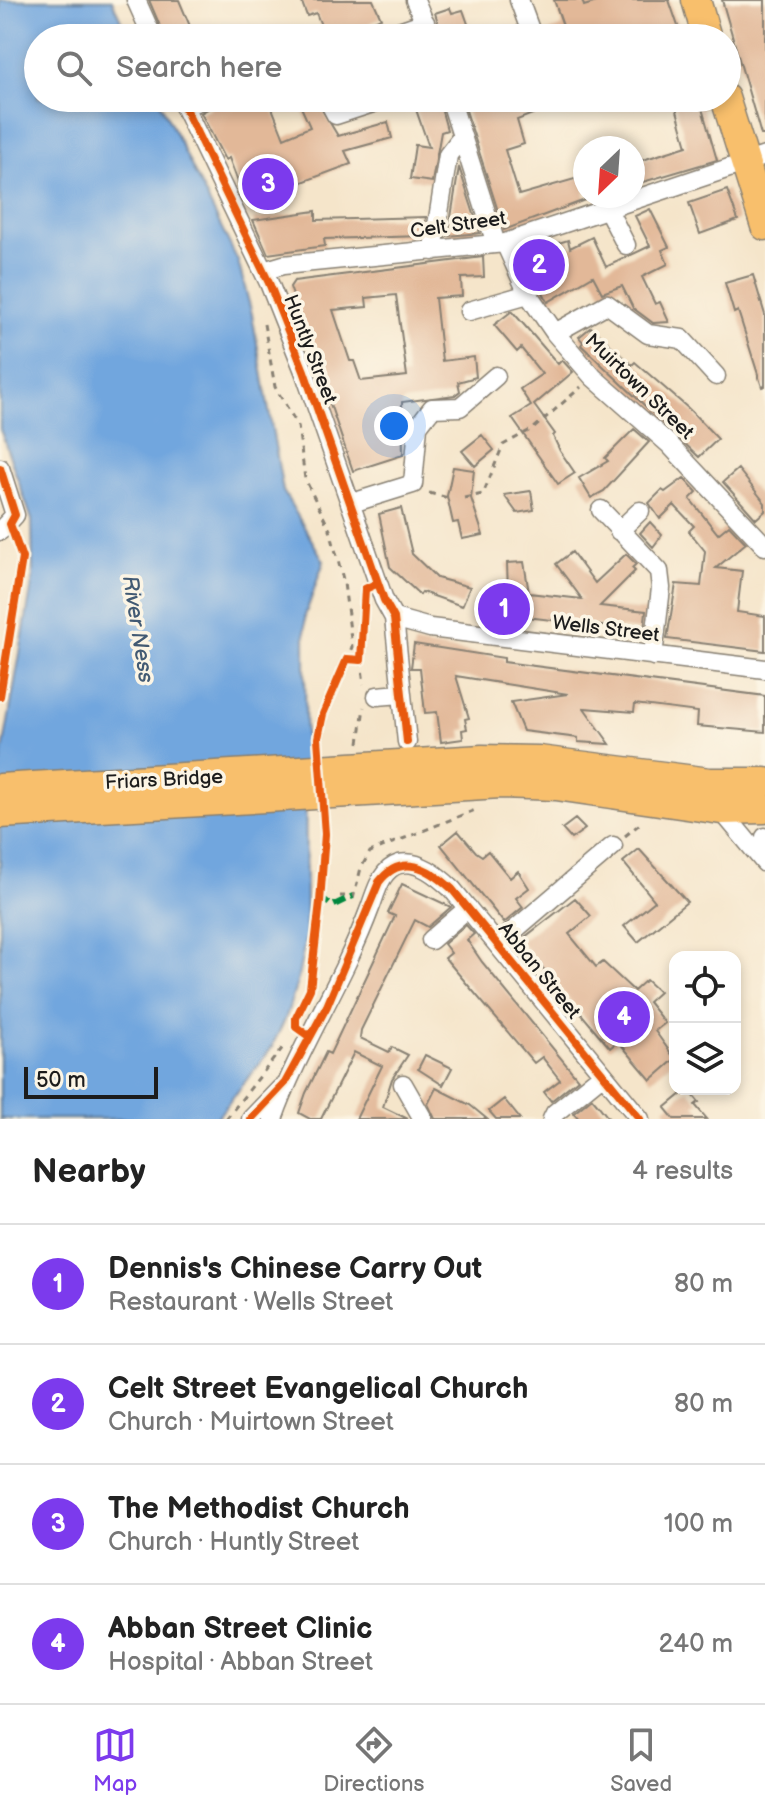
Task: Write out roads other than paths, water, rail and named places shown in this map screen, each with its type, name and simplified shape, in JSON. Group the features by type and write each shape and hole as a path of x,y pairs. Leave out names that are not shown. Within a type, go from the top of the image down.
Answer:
{"highway":[{"path":"696,0 703,24"},
{"path":"732,112 755,160 765,226"},
{"path":"329,781 539,760 710,782 765,782"},
{"path":"329,781 556,786 721,810 765,809"},
{"name":"Friars Bridge","path":"0,788 329,781"},
{"name":"Friars Bridge","path":"0,814 329,781"}],"street":[{"path":"136,0 147,24"},
{"path":"415,0 425,24"},
{"path":"519,0 528,24"},
{"name":"Huntly Street","path":"187,112 263,271 352,503 384,600 394,618 407,742"},
{"name":"Muirtown Street","path":"454,112 500,243 528,294 555,333 593,377 670,445 765,546"},
{"path":"433,251 448,155 462,137"},
{"name":"Celt Street","path":"263,271 283,265 500,243 755,160"},
{"path":"608,210 626,245"},
{"path":"469,311 528,294"},
{"path":"555,333 607,304 648,334 682,339 716,376"},
{"path":"352,503 413,484 418,426 432,408 460,407 496,376"},
{"path":"0,468 15,515 5,528"},
{"path":"601,510 659,571 661,588 653,656"},
{"path":"619,531 640,511"},
{"name":"Wells Street","path":"394,618 430,628 765,669"},
{"path":"377,696 401,694"},
{"path":"721,810 765,863"},
{"path":"498,944 613,846"},
{"name":"Abban Street","path":"285,1083 343,971 379,882 388,870 400,864 418,866 436,875 468,908 640,1119"},
{"path":"431,940 468,908"},
{"path":"552,1119 555,1113 603,1074"},
{"path":"251,1119 285,1083"},
{"path":"273,1119 285,1083"},
{"path":"403,1084 423,1119"}],"water":[{"name":"River Ness","path":"0,0 112,0 123,24 24,24 24,112 165,112 238,261 252,314 283,491 324,561 305,616 306,936 297,983 285,1020 270,1050 216,1119 0,1119 0,768 33,578 32,520 0,429"}],"place":[{"name":"The Methodist Church","path":"268,184"},
{"name":"Celt Street Evangelical Church","path":"539,265"},
{"name":"Dennis's Chinese Carry Out","path":"504,609"},
{"name":"Abban Street Clinic","path":"624,1017"}]}
